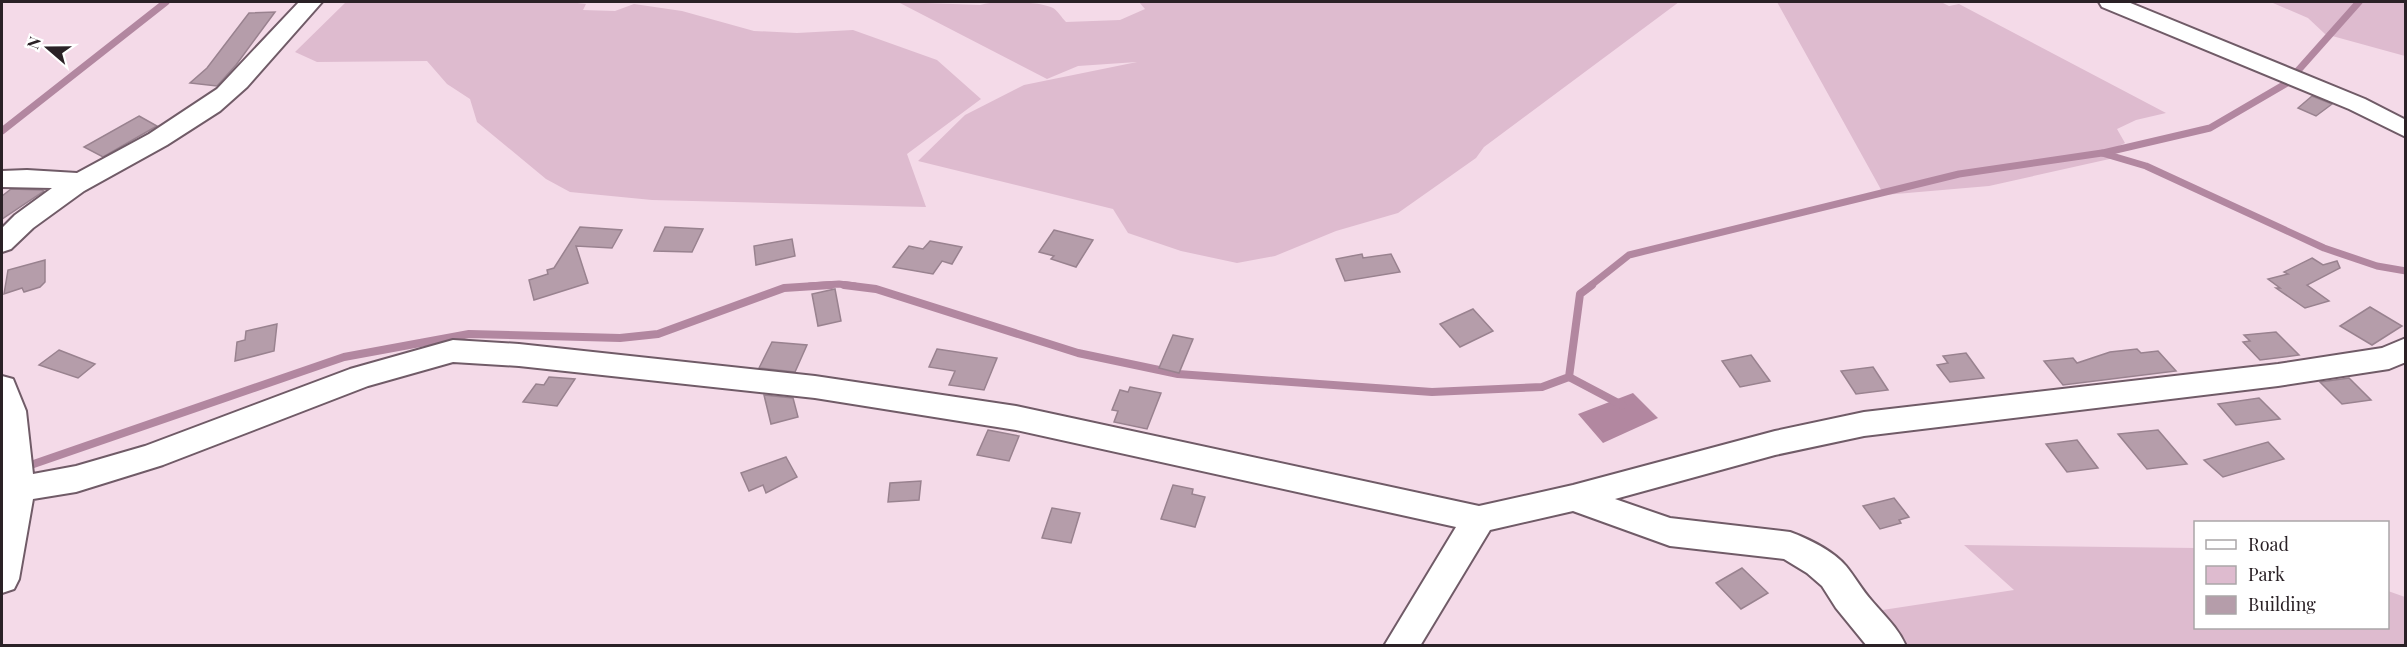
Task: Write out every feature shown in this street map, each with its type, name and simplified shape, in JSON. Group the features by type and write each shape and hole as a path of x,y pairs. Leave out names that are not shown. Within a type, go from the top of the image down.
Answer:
{"street":[{"path":"2,243 32,216 80,182 186,123 232,89 249,73 293,18 311,2"},
{"path":"2110,2 2357,104 2406,130"},
{"path":"2,179 27,178 80,182"},
{"path":"19,489 76,479 152,456 360,377 453,351 519,355 815,387 1016,418 1479,519 1573,498 1775,443 1864,424 2278,375 2389,358 2406,348"},
{"path":"2,387 11,411 19,489 2,579"},
{"path":"1573,498 1670,532 1790,546 1819,563 1834,576 1848,598 1889,645"},
{"path":"1401,645 1479,519"}],"green space":[{"path":"346,2 569,2 586,4 583,10 615,11 634,4 682,11 754,31 797,33 853,30 937,60 981,99 907,154 926,207 652,200 570,192 546,179 477,122 470,99 447,84 427,61 317,62 295,52"},
{"path":"898,2 980,5 1005,2 1038,4 1053,8 1066,22 1120,20 1145,9 1139,2 1679,2 1484,147 1476,158 1398,213 1336,231 1275,256 1237,263 1181,251 1128,233 1113,209 918,161 965,115 1024,85 1137,62 1078,66 1047,79"},
{"path":"1777,2 1941,2 1949,6 1959,4 2166,113 2136,120 2117,129 2125,143 2117,147 2114,158 1989,186 1884,195"},
{"path":"2405,2 2405,56 2325,34 2308,18 2273,3"},
{"path":"1964,545 2194,548 2194,629 2389,629 2389,591 2405,597 2405,645 1906,645 1876,611 2014,590"}],"shaded area":[{"path":"1633,393 1658,418 1603,443 1578,414"}],"building":[{"path":"275,12 236,65 217,86 190,83 207,68 249,13"},
{"path":"2312,96 2332,104 2316,116 2298,108"},
{"path":"139,116 157,126 103,157 84,147"},
{"path":"11,189 44,191 2,219 2,196"},
{"path":"580,227 622,230 612,248 576,246 588,283 534,300 529,280 548,274 547,270 554,268"},
{"path":"665,227 703,229 692,252 654,251"},
{"path":"1054,230 1093,240 1076,267 1051,259 1054,256 1039,252"},
{"path":"792,239 795,256 756,265 754,246"},
{"path":"930,241 962,247 952,264 942,261 933,274 893,267 909,246 923,249"},
{"path":"1362,254 1363,258 1391,254 1400,272 1345,281 1336,259"},
{"path":"2312,258 2323,265 2337,261 2340,268 2307,285 2329,301 2305,308 2276,288 2280,288 2268,279 2288,274 2284,272"},
{"path":"45,260 45,282 40,287 24,292 22,288 4,294 8,270"},
{"path":"835,289 841,321 818,326 812,294"},
{"path":"2370,307 2402,326 2372,345 2340,326"},
{"path":"1473,309 1493,331 1460,347 1440,324"},
{"path":"277,324 274,351 235,361 237,342 245,340 246,331"},
{"path":"2276,332 2299,355 2260,360 2243,342 2250,341 2244,335"},
{"path":"1173,335 1193,339 1179,373 1159,368"},
{"path":"772,342 807,345 795,372 759,368"},
{"path":"937,349 997,358 984,390 949,385 955,371 929,367"},
{"path":"2137,349 2141,353 2158,351 2176,371 2063,385 2044,361 2073,358 2077,363 2110,352"},
{"path":"59,350 95,364 78,378 39,365"},
{"path":"1966,353 1984,378 1950,382 1937,365 1948,363 1943,356"},
{"path":"1751,355 1770,381 1740,387 1722,361"},
{"path":"1873,367 1888,390 1856,394 1841,371"},
{"path":"549,377 575,379 557,406 523,402 536,384 544,385"},
{"path":"2349,378 2371,400 2342,404 2320,382"},
{"path":"1130,387 1161,393 1147,429 1114,422 1118,411 1112,410 1120,390 1128,392"},
{"path":"764,395 793,398 798,417 771,424"},
{"path":"2259,398 2280,419 2236,425 2218,404"},
{"path":"988,430 1019,436 1009,461 977,455"},
{"path":"2158,430 2187,464 2147,469 2118,434"},
{"path":"2077,440 2098,468 2067,472 2046,444"},
{"path":"2268,442 2284,459 2223,477 2204,460"},
{"path":"786,457 797,477 766,493 763,485 749,491 741,473"},
{"path":"921,481 919,500 888,502 890,483"},
{"path":"1173,485 1193,489 1192,494 1205,497 1195,527 1161,519"},
{"path":"1894,498 1909,517 1899,520 1901,523 1880,529 1863,506"},
{"path":"1052,508 1080,513 1071,543 1042,538"},
{"path":"1742,568 1768,593 1741,609 1716,583"}],"waterway":[{"path":"2,131 166,2"},
{"path":"2103,153 2210,128 2287,83 2359,2"},
{"path":"1590,286 1629,255 1959,174 2102,153 2146,166 2324,248 2377,266 2406,271"},
{"path":"810,286 839,284 855,286"},
{"path":"22,468 344,357 469,334 620,338 658,334 784,288 831,285"},
{"path":"844,285 876,289 1078,353 1178,374 1432,392 1542,387 1569,377"},
{"path":"1569,377 1580,294 1592,285"},
{"path":"1569,377 1622,405"}]}
